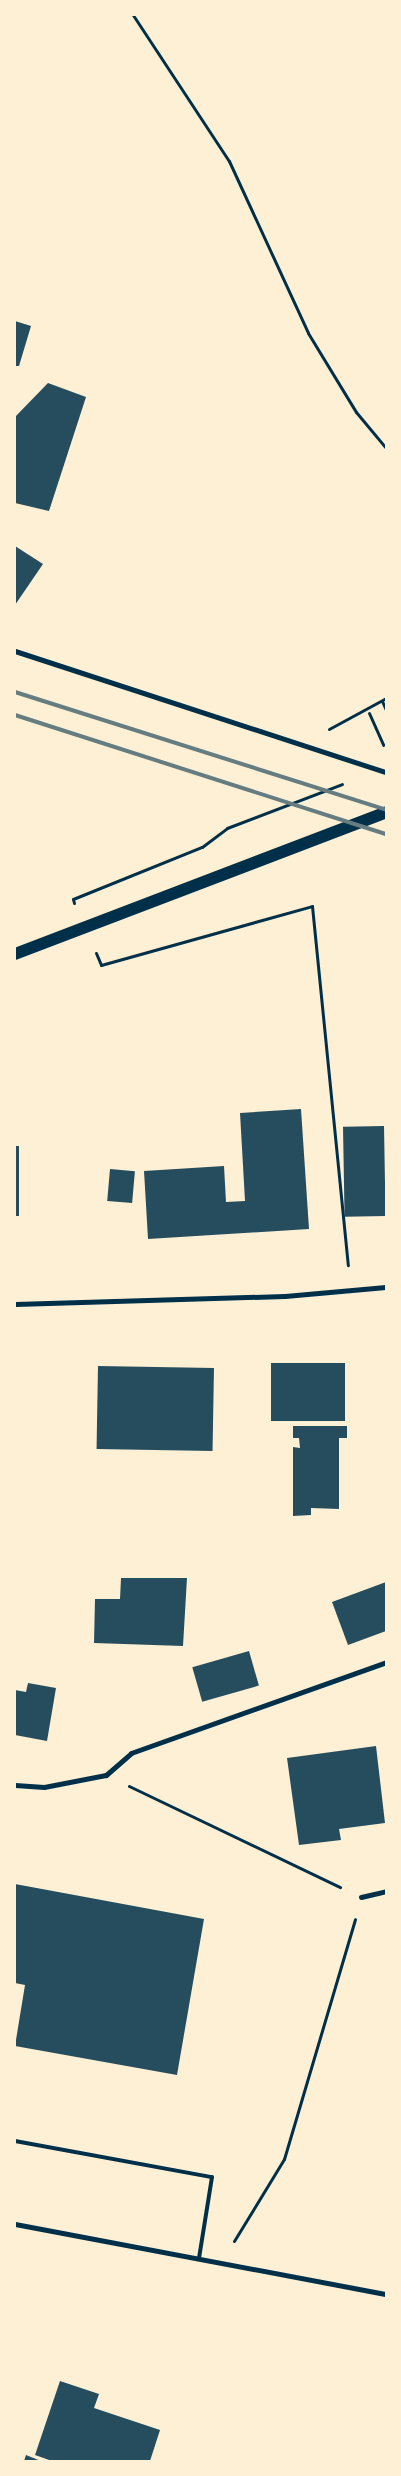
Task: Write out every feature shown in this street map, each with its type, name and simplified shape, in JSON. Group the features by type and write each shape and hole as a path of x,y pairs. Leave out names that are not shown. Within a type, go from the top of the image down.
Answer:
{"main road":[{"path":"15,954 386,812"}],"street":[{"path":"15,651 386,772"},
{"path":"15,1304 285,1296 386,1287"},
{"path":"15,1784 44,1787 106,1775 131,1752 386,1662"},
{"path":"361,1896 386,1891"},
{"path":"15,2224 386,2294"}],"lane":[{"path":"15,2141 212,2177 199,2258"}],"path":[{"path":"133,15 229,161 308,333 356,412 386,448"},
{"path":"300,744 386,698"},
{"path":"382,701 386,710"},
{"path":"369,713 380,737"},
{"path":"76,906 73,899 202,847 227,828 351,781"},
{"path":"96,953 101,965 312,906 348,1265"},
{"path":"106,1775 361,1896 284,2159 219,2262"}],"building":[{"path":"15,321 31,326 19,366 15,366"},
{"path":"48,383 86,397 49,511 15,503 15,417"},
{"path":"15,546 43,564 15,605"},
{"path":"301,1109 309,1229 148,1239 144,1171 224,1166 226,1202 245,1201 240,1113"},
{"path":"384,1126 386,1216 345,1217 343,1127"},
{"path":"15,1146 19,1146 19,1216 15,1216"},
{"path":"110,1169 135,1171 132,1203 107,1201"},
{"path":"271,1363 345,1363 345,1421 271,1421"},
{"path":"98,1366 214,1368 213,1451 97,1449"},
{"path":"293,1426 347,1426 347,1438 339,1438 339,1509 311,1508 311,1515 293,1516 293,1447 300,1448 299,1438 293,1438"},
{"path":"121,1578 187,1578 183,1646 94,1643 95,1599 120,1599"},
{"path":"386,1582 386,1631 348,1645 332,1602"},
{"path":"249,1651 259,1686 202,1702 192,1667"},
{"path":"28,1683 56,1688 47,1741 15,1735 15,1690 26,1692"},
{"path":"376,1746 385,1823 339,1829 341,1840 299,1845 287,1758"},
{"path":"15,1884 204,1919 177,2075 15,2046 25,1985 15,1983"},
{"path":"60,2381 99,2394 94,2408 160,2430 150,2461 52,2461 35,2455"},
{"path":"26,2455 41,2461 24,2461"}],"railway":[{"path":"15,692 386,810"},
{"path":"15,715 386,834"}]}
